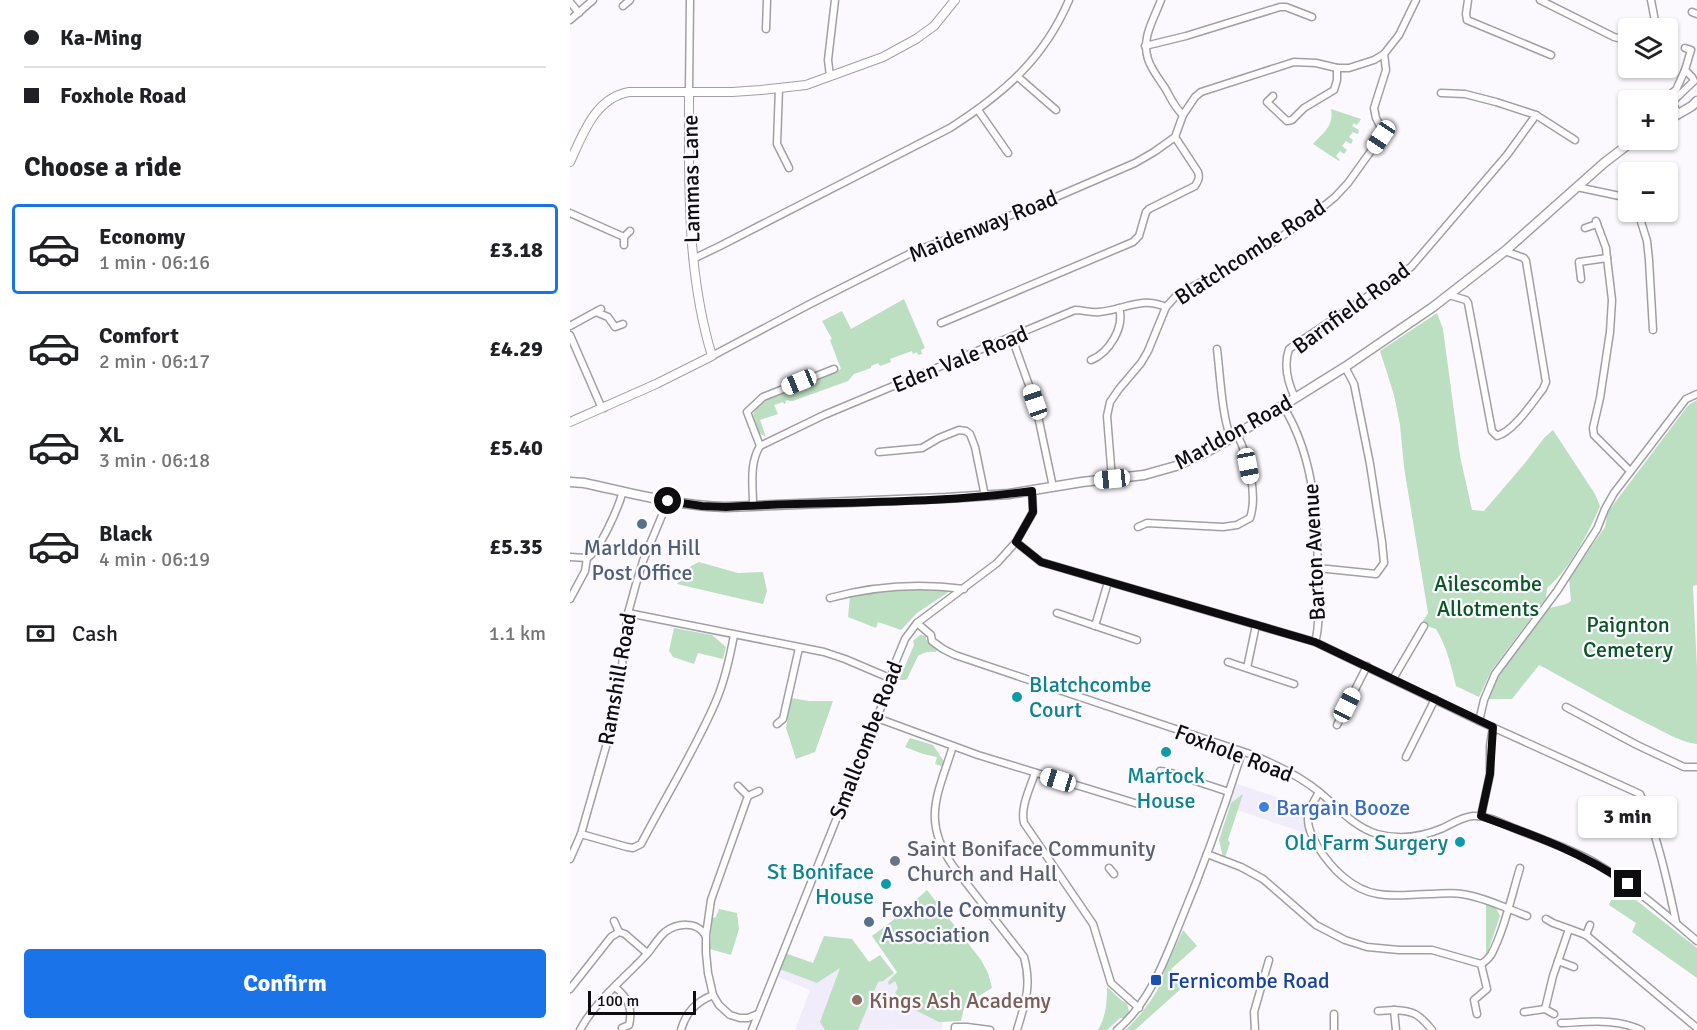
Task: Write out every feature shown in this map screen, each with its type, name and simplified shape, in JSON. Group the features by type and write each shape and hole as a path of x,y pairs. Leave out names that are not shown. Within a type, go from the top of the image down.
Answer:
{"main road":[{"path":"1678,114 1697,101"},
{"name":"Marldon Road","path":"570,482 702,506 753,505 985,496 1144,475 1176,466 1205,453 1284,406 1449,295 1622,150"}],"street":[{"path":"570,20 593,0"},
{"path":"623,6 630,0"},
{"name":"Lammas Lane","path":"690,0 690,203 693,258 700,309 712,356"},
{"path":"766,29 767,0"},
{"path":"830,76 828,60 836,0"},
{"path":"570,162 591,119 609,100 623,93 761,90 806,85 882,57 916,39 934,26 955,0"},
{"path":"693,258 950,128 978,110 1018,77 1031,63 1051,36 1069,0"},
{"path":"1161,0 1148,31 1146,46 1148,61 1175,108 1183,115"},
{"path":"941,323 1133,242 1138,236 1149,208 1195,186 1199,179 1198,172 1175,137 1183,115 1201,92 1294,62 1316,63 1337,68 1360,66 1384,54 1398,35 1416,0"},
{"path":"1468,0 1467,20 1551,55"},
{"path":"1540,0 1618,38"},
{"path":"1651,0 1654,18"},
{"path":"570,2 579,13"},
{"path":"1146,46 1280,7 1312,17"},
{"path":"1676,90 1691,52 1685,48"},
{"name":"Blatchcombe Road","path":"1112,479 1107,416 1110,402 1141,363 1166,307 1177,295 1265,248 1335,197 1348,183 1381,137 1382,130 1374,108 1386,70 1384,54"},
{"path":"1274,96 1267,102 1287,121 1292,120 1304,108 1334,90 1337,68"},
{"path":"1678,96 1695,80 1685,70"},
{"path":"1018,77 1056,110"},
{"path":"779,88 777,144 789,168"},
{"path":"1441,93 1465,94 1536,115 1575,140"},
{"path":"978,110 1008,153"},
{"name":"Barnfield Road","path":"1295,398 1287,379 1289,349 1411,267 1507,154 1536,115"},
{"name":"Maidenway Road","path":"570,422 712,356 913,252 1110,175 1154,152 1175,137"},
{"path":"1576,187 1618,196"},
{"path":"570,213 624,237"},
{"path":"1585,228 1596,222 1606,248 1612,300 1610,332 1593,428 1594,435 1630,471"},
{"path":"1641,222 1648,251 1653,330"},
{"path":"624,245 624,237 630,231"},
{"path":"1449,295 1466,300 1468,303 1492,431 1497,436 1500,435 1509,430 1543,389 1546,382 1526,261 1505,250"},
{"path":"1581,279 1580,262 1607,258"},
{"name":"Eden Vale Road","path":"760,446 824,415 1075,310 1096,312 1143,302 1166,307"},
{"path":"1090,360 1101,354 1114,338 1121,319 1119,308"},
{"path":"570,326 598,311 608,317 615,327 623,324"},
{"path":"570,335 600,404 604,408"},
{"path":"1012,338 1035,402 1053,486"},
{"path":"1138,527 1147,523 1237,525 1250,518 1251,483 1245,449 1228,431 1217,349"},
{"path":"1318,568 1376,573 1384,563 1370,464 1354,384 1345,367"},
{"path":"753,505 753,462 754,455 760,446 745,412 763,397 834,369"},
{"path":"1479,721 1484,700 1495,674 1557,591 1592,537 1614,493 1686,399 1697,394"},
{"name":"Barton Avenue","path":"1284,406 1291,418 1310,474 1315,511 1318,568 1318,627 1315,642 1479,721 1640,794 1661,856 1676,922"},
{"path":"879,452 922,448 959,430 966,431 970,434 975,447 985,496"},
{"path":"570,557 587,558 595,552 619,505 623,491"},
{"name":"Smallcombe Road","path":"752,1030 877,718 905,639 917,623 997,563 1016,542 1033,512 1032,491"},
{"name":"Ramshill Road","path":"570,859 581,834 615,716 628,613 643,561 668,501"},
{"path":"1016,542 1041,562 1315,642"},
{"path":"570,599 585,571 587,558"},
{"path":"1095,626 1108,582"},
{"path":"830,598 890,587 933,586 964,590"},
{"path":"628,613 824,652 892,679"},
{"path":"1057,614 1137,640"},
{"name":"Foxhole Road","path":"917,623 931,635 932,641 955,655 1272,763 1319,792 1358,826 1387,837 1420,836 1437,831 1461,818 1481,816"},
{"path":"1247,668 1256,626"},
{"path":"1393,679 1424,626"},
{"path":"581,834 633,848 641,843 717,700 734,635"},
{"path":"777,724 783,719 799,648"},
{"path":"1228,662 1294,684"},
{"path":"1337,725 1367,666"},
{"path":"1406,758 1435,699"},
{"path":"1566,707 1684,767 1697,767"},
{"path":"877,718 953,746 1138,804"},
{"path":"1493,727 1490,774 1481,816 1591,860 1640,893 1697,941"},
{"path":"953,746 936,799 934,813 938,840 953,866 1024,957 1028,970 1028,990 1017,1030"},
{"path":"1117,1030 1139,1008 1156,980 1207,854 1242,752"},
{"path":"1160,771 1229,792"},
{"path":"1035,773 1022,816 1024,823 1092,924 1111,983 1139,1008"},
{"path":"738,786 748,796"},
{"path":"758,1014 740,1018 730,1015 719,1005 713,995 708,973 706,935 708,912 715,887 748,796 759,791"},
{"path":"1319,792 1309,808 1311,836 1334,869 1349,881 1377,894 1458,893 1483,899 1527,916"},
{"path":"1207,854 1241,867 1263,879 1316,925 1345,940 1366,947 1432,950 1481,964 1491,955 1520,868"},
{"path":"1109,868 1114,874"},
{"path":"1546,919 1586,935 1697,1028"},
{"path":"614,921 619,932 625,934 647,953"},
{"path":"580,1030 588,1017 664,933 676,926 692,925 702,929 706,935"},
{"path":"1586,935 1590,925"},
{"path":"1545,1010 1569,929"},
{"path":"570,989 611,937 619,932"},
{"path":"1255,1030 1254,1012 1269,960"},
{"path":"1558,961 1574,967"},
{"path":"1477,1014 1474,1000 1487,990 1481,964"},
{"path":"1263,981 1272,983"},
{"path":"615,987 628,1001 631,1017 632,1027 622,1028"},
{"path":"681,1030 689,1011 713,995"},
{"path":"1394,1010 1396,1030"},
{"path":"1524,1012 1545,1010 1554,1014"},
{"path":"1378,1011 1411,1011 1421,1017 1432,1030"},
{"path":"1333,1030 1334,1014"},
{"path":"1561,1023 1622,1023 1641,1030"},
{"path":"956,1030 955,1027 990,1030"}],"shaded area":[{"path":"1232,782 1309,808 1311,835 1225,804"},
{"name":"Kings Ash Academy","path":"841,967 883,981 894,973 900,985 943,1021 942,1029 795,1030 810,990 776,976 779,969 817,983"}],"green space":[{"path":"1331,109 1361,119 1357,125 1354,123 1352,126 1359,130 1358,134 1353,132 1349,137 1353,140 1351,144 1346,141 1342,146 1347,150 1344,154 1340,151 1336,156 1339,161 1313,144 1330,124"},
{"path":"904,299 925,348 921,350 922,354 918,355 917,352 913,354 912,351 890,359 891,362 871,366 871,368 854,374 848,381 793,401 785,401 784,404 783,402 774,405 778,414 760,420 766,437 759,433 753,414 760,403 771,396 841,369 830,340 832,339 822,321 842,311 851,329"},
{"name":"Ailescombe Allotments","path":"1437,313 1443,329 1460,456 1472,510 1484,511 1553,430 1595,494 1600,506 1578,550 1547,588 1546,598 1491,671 1479,697 1456,686 1440,636 1436,629 1421,624 1428,613 1404,467 1400,425 1394,395 1380,351"},
{"name":"Paignton Cemetery","path":"1697,400 1697,585 1693,586 1697,668 1697,744 1667,734 1539,665 1512,699 1487,699 1498,675 1547,609 1571,601 1569,579 1605,527 1610,509 1686,408"},
{"path":"699,562 738,573 763,572 767,591 763,604 677,584 691,566"},
{"path":"894,589 950,591 917,613 901,630 878,622 876,628 848,617 850,596"},
{"path":"674,628 712,635 726,647 723,659 698,653 694,664 673,657 669,651"},
{"path":"920,635 926,636 926,639 937,650 918,656 907,679 899,680 914,645 913,641"},
{"path":"791,698 833,701 815,752 796,759 786,728"},
{"path":"910,738 933,745 945,763 944,767 935,764 937,757 905,747"},
{"path":"1243,794 1228,840 1230,843 1223,857 1219,840 1231,803"},
{"path":"1617,887 1697,948 1697,978 1632,932 1636,923 1609,905"},
{"path":"927,890 981,960 992,988 965,1004 961,1021 939,1022 909,1007 895,993 898,988 895,981 889,985 888,982 897,972 872,936"},
{"path":"1485,903 1496,908 1500,916 1486,957 1486,906"},
{"path":"719,909 737,913 739,929 731,955 710,949 712,918 716,917"},
{"path":"1183,930 1197,946 1171,969 1184,986 1135,1030 1126,1030 1155,994"},
{"path":"824,936 852,939 869,962 880,955 894,973 878,982 858,1030 825,1030 820,1022 840,968 817,983 779,969 785,953 813,963"},
{"path":"1107,987 1127,1003 1129,1012 1107,1030 1098,1030 1106,1009"}],"place":[{"name":"Marldon Hill Post Office","path":"642,524"},
{"name":"Blatchcombe Court","path":"1017,697"},
{"name":"Martock House","path":"1166,752"},
{"name":"Bargain Booze","path":"1264,807"},
{"name":"Old Farm Surgery","path":"1460,842"},
{"name":"Saint Boniface Community Church and Hall","path":"895,861"},
{"name":"St Boniface House","path":"886,884"},
{"name":"Foxhole Community Association","path":"869,922"},
{"name":"Fernicombe Road","path":"1156,980"},
{"name":"Kings Ash Academy","path":"857,1000"}],"route":[{"path":"668,501 726,507 946,498 1032,491 1033,512 1016,542 1041,562 1315,642 1493,727 1490,774 1481,816 1591,860 1628,884"}]}
